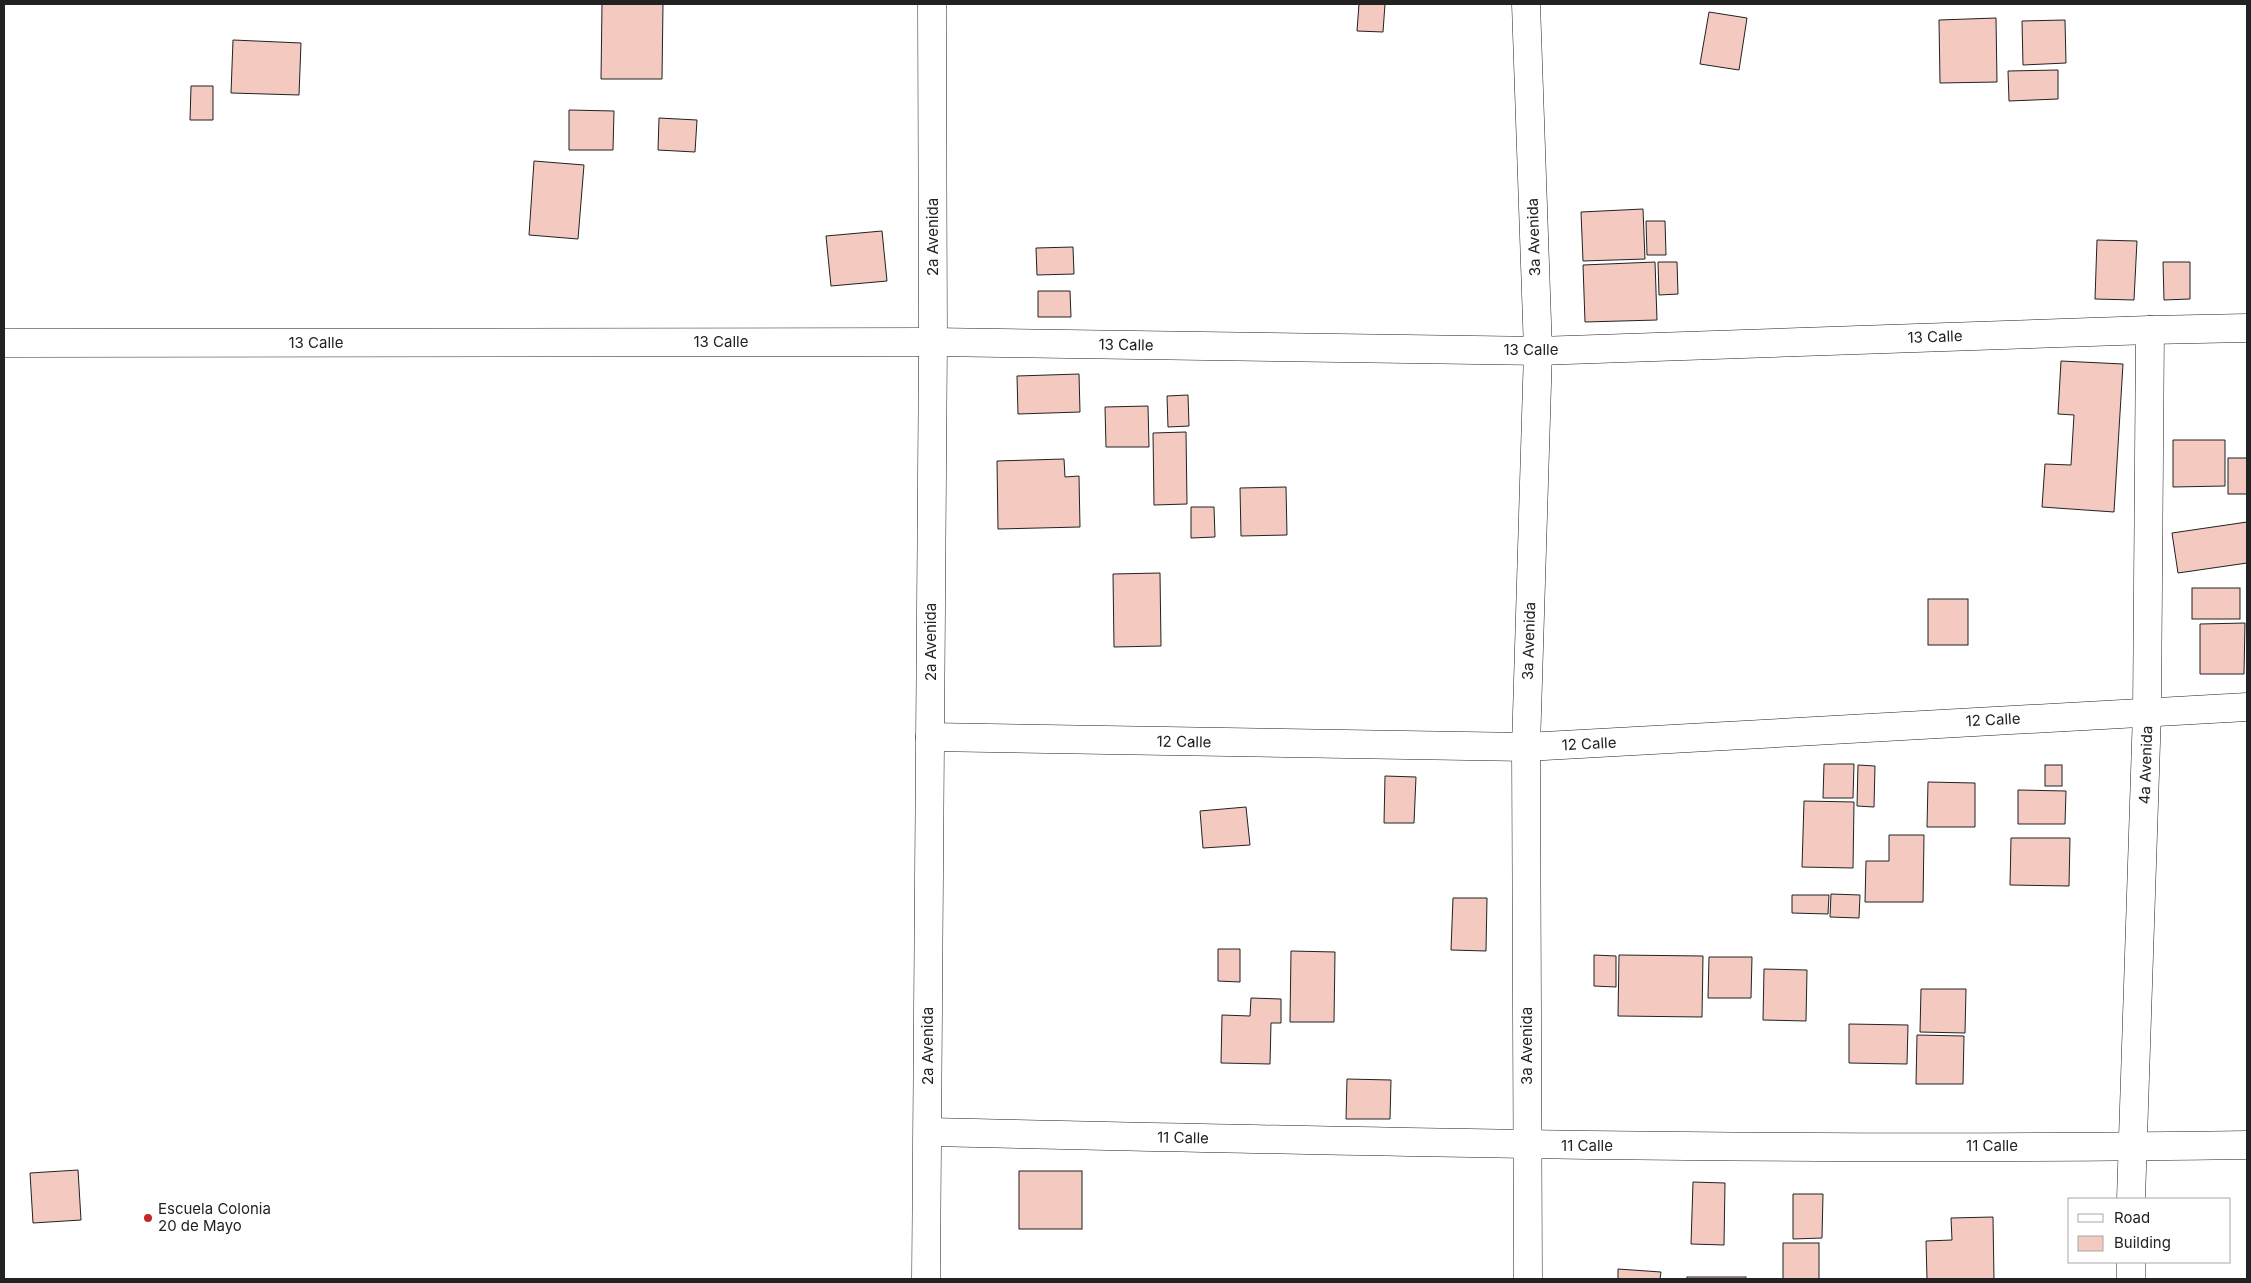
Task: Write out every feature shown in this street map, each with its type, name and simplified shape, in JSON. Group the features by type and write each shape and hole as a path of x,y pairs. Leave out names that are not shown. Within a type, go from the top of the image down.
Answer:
{"street":[{"name":"2a Avenida","path":"926,1279 933,342 932,4"},
{"name":"3a Avenida","path":"1526,4 1538,351 1526,747 1528,1279"},
{"name":"13 Calle","path":"4,343 933,342 1538,351 2247,328"},
{"name":"4a Avenida","path":"2131,1198 2147,712 2150,330"},
{"name":"12 Calle","path":"930,737 1526,747 2247,707"},
{"name":"11 Calle","path":"928,1132 1527,1146 2132,1147 2247,1145"},
{"path":"2131,1263 2131,1279"}],"building":[{"path":"602,4 663,4 662,79 601,79"},
{"path":"1359,4 1385,4 1383,32 1357,31"},
{"path":"1709,12 1747,18 1739,70 1700,64"},
{"path":"1996,18 1997,82 1940,83 1939,20"},
{"path":"2065,20 2066,63 2023,65 2022,21"},
{"path":"233,40 301,43 299,95 231,93"},
{"path":"2058,70 2058,99 2009,101 2008,71"},
{"path":"191,86 213,86 213,120 190,120"},
{"path":"569,110 614,111 613,150 569,150"},
{"path":"659,118 697,120 695,152 658,150"},
{"path":"534,161 584,165 578,239 529,235"},
{"path":"1643,209 1645,259 1583,261 1581,212"},
{"path":"1646,221 1665,221 1666,255 1647,255"},
{"path":"882,231 887,281 831,286 826,236"},
{"path":"2097,240 2137,241 2134,300 2095,299"},
{"path":"1073,247 1074,274 1037,275 1036,248"},
{"path":"1655,262 1657,320 1585,322 1583,265"},
{"path":"1658,262 1677,262 1678,294 1659,295"},
{"path":"2163,262 2190,262 2190,299 2164,300"},
{"path":"1038,291 1070,291 1071,317 1038,317"},
{"path":"2061,361 2123,364 2114,512 2042,507 2045,464 2071,465 2074,415 2058,414"},
{"path":"1079,374 1080,412 1018,414 1017,376"},
{"path":"1188,395 1189,426 1168,427 1167,396"},
{"path":"1148,406 1149,447 1106,447 1105,407"},
{"path":"1186,432 1187,504 1154,505 1153,433"},
{"path":"2173,440 2225,440 2225,486 2173,487"},
{"path":"2228,458 2247,458 2247,494 2228,494"},
{"path":"1064,459 1065,477 1079,476 1080,527 998,529 997,461"},
{"path":"1286,487 1287,535 1241,536 1240,488"},
{"path":"1191,507 1214,507 1215,537 1191,538"},
{"path":"2247,522 2247,563 2178,573 2172,533"},
{"path":"1160,573 1161,646 1114,647 1113,574"},
{"path":"2192,588 2240,588 2240,619 2192,619"},
{"path":"1928,599 1968,599 1968,645 1928,645"},
{"path":"2245,623 2244,674 2200,674 2200,624"},
{"path":"1824,764 1854,764 1853,798 1823,798"},
{"path":"1858,765 1875,766 1874,807 1857,806"},
{"path":"2045,765 2062,765 2062,786 2045,786"},
{"path":"1385,776 1416,777 1414,823 1384,823"},
{"path":"1928,782 1975,783 1975,827 1927,827"},
{"path":"2018,790 2066,791 2065,824 2018,824"},
{"path":"1804,801 1854,802 1853,868 1802,867"},
{"path":"1246,807 1250,845 1203,848 1200,811"},
{"path":"1889,835 1924,835 1923,902 1865,902 1866,861 1889,861"},
{"path":"2011,838 2070,838 2069,886 2010,885"},
{"path":"1831,894 1860,895 1859,918 1830,917"},
{"path":"1792,895 1829,895 1828,914 1792,913"},
{"path":"1453,898 1487,898 1486,951 1451,950"},
{"path":"1218,949 1240,949 1240,982 1218,981"},
{"path":"1291,951 1335,952 1334,1022 1290,1022"},
{"path":"1594,955 1616,956 1616,987 1594,986"},
{"path":"1619,955 1703,956 1702,1017 1618,1016"},
{"path":"1709,957 1752,957 1751,998 1708,998"},
{"path":"1764,969 1807,970 1806,1021 1763,1020"},
{"path":"1921,989 1966,989 1965,1033 1920,1032"},
{"path":"1251,998 1281,999 1281,1023 1271,1023 1270,1064 1221,1063 1222,1015 1250,1016"},
{"path":"1849,1024 1908,1025 1907,1064 1849,1063"},
{"path":"1917,1035 1964,1036 1963,1084 1916,1084"},
{"path":"1347,1079 1391,1080 1390,1119 1346,1119"},
{"path":"78,1170 81,1220 33,1223 30,1173"},
{"path":"1019,1171 1082,1171 1082,1229 1019,1229"},
{"path":"1693,1182 1725,1183 1724,1245 1691,1244"},
{"path":"1793,1194 1823,1194 1822,1238 1793,1239"},
{"path":"1993,1217 1994,1279 1927,1279 1926,1241 1952,1240 1951,1218"},
{"path":"1783,1243 1819,1243 1819,1279 1783,1279"},
{"path":"1618,1269 1661,1272 1660,1279 1618,1279"},
{"path":"1687,1277 1746,1277 1746,1279 1687,1279"}],"place":[{"name":"Escuela Colonia 20 de Mayo","path":"148,1218"}]}
